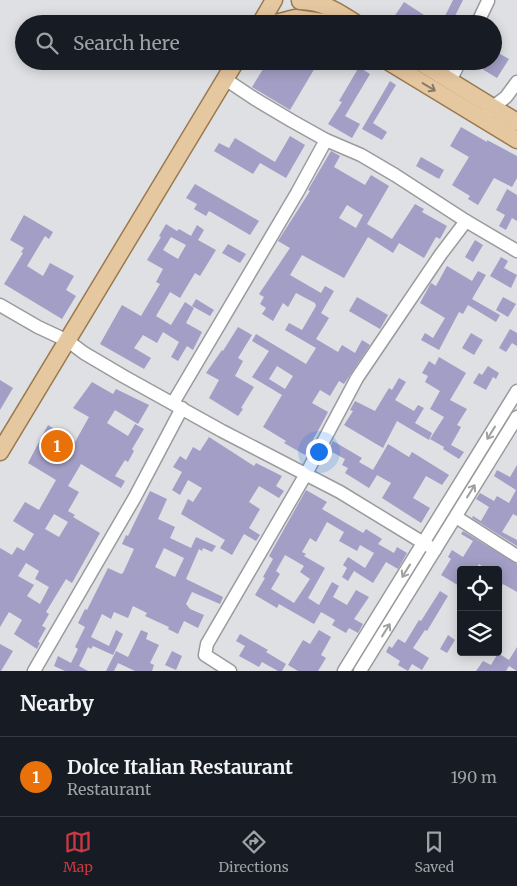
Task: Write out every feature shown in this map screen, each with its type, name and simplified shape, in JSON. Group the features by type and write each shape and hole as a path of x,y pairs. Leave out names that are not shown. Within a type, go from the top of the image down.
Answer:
{"main road":[{"path":"265,15 274,0"},
{"path":"299,0 326,3 344,15"},
{"path":"299,0 314,15"},
{"path":"0,452 230,70"},
{"path":"404,70 488,113 517,122"},
{"path":"432,70 450,81 517,140"}],"street":[{"path":"482,15 488,1"},
{"path":"450,81 456,70"},
{"path":"224,79 326,140 361,155 387,170 466,221 517,251"},
{"path":"488,113 506,97 517,82"},
{"path":"34,671 135,497 177,405 326,140"},
{"path":"230,671 205,656 207,644 306,474 356,378 440,254 466,221"},
{"path":"0,305 38,327 68,341 84,353 123,376 222,431 380,515 435,550"},
{"path":"344,671 517,392"},
{"path":"360,671 517,417"},
{"path":"456,517 517,556"}],"building":[{"path":"453,0 463,0 456,15 446,15"},
{"path":"404,2 424,15 395,15"},
{"path":"502,55 509,59 497,78 484,70 502,70"},
{"path":"262,70 314,70 290,110 252,87"},
{"path":"357,70 364,70 370,74 345,116 360,124 352,138 328,124 342,102 339,101"},
{"path":"390,81 396,85 373,123 387,132 382,140 362,129"},
{"path":"461,127 517,156 517,178 512,187 494,178 478,205 468,199 470,196 452,185 469,157 450,146"},
{"path":"290,136 305,145 286,178 260,163 253,174 214,151 219,143 229,148 235,138 275,162"},
{"path":"331,151 340,156 334,167 365,185 371,175 389,186 367,224 392,239 415,204 424,209 422,212 447,226 440,239 436,237 424,258 399,243 393,253 368,237 344,278 302,255 290,275 321,293 325,286 334,291 321,313 329,318 316,339 338,352 342,345 355,353 362,340 370,345 344,384 339,381 330,396 320,390 312,403 328,412 305,455 284,443 286,441 263,427 282,395 252,377 269,351 252,341 256,334 306,364 316,348 285,330 289,323 302,330 316,306 315,303 296,293 288,307 283,303 273,321 262,314 266,308 260,304 264,297 259,294 290,248 278,241 310,191 308,190","holes":["347,205 363,215 356,228 339,218","277,366 293,376 285,389 269,379"]},
{"path":"421,157 444,170 439,179 416,166"},
{"path":"195,184 259,221 250,235 209,211 206,216 194,209 197,204 186,198"},
{"path":"507,189 517,195 517,221 512,218 506,230 499,226 505,215 496,210"},
{"path":"24,215 53,232 49,239 45,236 27,266 43,276 50,263 74,276 66,290 76,296 62,319 4,284 23,253 21,252 24,248 10,240"},
{"path":"166,224 177,231 179,229 191,236 197,225 204,230 198,240 216,250 200,276 195,273 180,298 170,292 156,316 171,325 185,302 194,308 186,323 202,332 193,350 187,346 178,361 171,357 179,342 163,332 157,343 143,335 134,348 151,358 144,369 100,344 122,305 141,316 160,284 156,282 163,269 147,260 161,237 159,236","holes":["171,237 186,245 178,259 163,250"]},
{"path":"475,240 483,245 473,262 465,257"},
{"path":"228,244 246,254 240,263 222,253"},
{"path":"501,257 508,261 504,268 517,275 511,288 490,276"},
{"path":"447,266 472,281 478,271 486,275 472,299 500,315 496,322 468,305 463,314 459,312 439,350 421,340 425,333 433,338 445,318 420,303 431,283 436,286"},
{"path":"357,297 388,315 380,329 349,311"},
{"path":"503,297 516,304 508,317 496,310"},
{"path":"196,299 214,310 210,316 192,306"},
{"path":"238,327 252,335 238,358 243,361 235,376 254,387 238,416 209,398 219,380 206,373"},
{"path":"510,329 517,333 517,346 512,343 506,352 499,348"},
{"path":"471,333 483,340 474,355 462,348"},
{"path":"439,357 466,373 450,400 467,409 457,425 461,427 451,445 464,452 459,459 430,439 444,417 430,409 440,391 425,382 428,376 422,373 429,361 435,365"},
{"path":"488,366 499,373 496,379 493,377 486,390 473,383 479,373 482,375"},
{"path":"399,378 406,382 395,400 414,411 418,405 424,408 415,423 432,433 429,440 397,421 383,448 344,425 353,411 350,410 355,401 375,411 389,388 392,390"},
{"path":"0,380 13,388 0,410"},
{"path":"92,382 113,394 116,389 149,405 138,424 115,410 107,423 128,436 135,424 144,429 132,449 134,451 128,462 125,460 115,476 125,481 121,488 81,464 68,486 79,492 68,511 75,515 73,517 100,533 72,583 66,579 46,612 49,614 42,626 46,628 38,642 40,643 37,649 14,634 22,620 9,612 0,627 0,548 12,555 17,547 24,551 34,534 13,521 25,502 39,510 56,480 28,463 48,425 75,442 89,417 73,408","holes":["54,514 68,522 59,537 45,529","26,563 39,571 35,579 49,587 40,604 27,596 34,585 18,576"]},
{"path":"209,437 254,466 256,463 282,476 276,486 284,491 279,498 259,486 249,502 260,509 249,528 260,535 256,541 244,534 232,555 220,548 225,540 181,514 188,499 193,502 202,488 188,480 180,495 172,490 182,472 173,467 180,456 186,460 193,447 200,451"},
{"path":"333,441 362,458 359,462 373,470 388,444 409,457 412,452 449,475 442,485 426,476 413,498 430,508 421,523 382,498 391,483 377,475 369,488 345,473 348,468 342,465 345,459 328,450"},
{"path":"517,465 517,516 513,514 502,532 517,540 517,546 472,518 473,516 481,521 489,507 476,499 480,493 494,501 497,496 509,503 516,490 494,476 497,470 510,477"},
{"path":"306,490 327,502 322,509 363,533 366,529 382,539 378,544 394,553 397,547 407,553 398,569 386,562 373,583 354,571 348,581 342,577 347,568 343,565 348,557 365,568 374,553 360,545 357,551 339,541 344,532 327,522 316,542 310,538 302,552 306,554 304,556 325,568 308,598 319,605 332,582 339,586 333,597 347,605 356,590 369,597 354,619 363,624 358,633 349,628 346,633 332,625 335,620 321,612 314,624 279,604 277,608 255,595 273,559 269,556","holes":["285,555 304,566 300,572 310,579 294,603 271,589 280,574 276,571"]},
{"path":"150,491 167,499 158,519 175,527 170,538 191,548 196,537 216,546 212,552 203,548 202,551 199,549 186,579 223,597 220,604 192,592 186,604 190,609 204,615 198,628 184,621 178,634 168,629 169,627 145,616 147,613 133,606 128,618 114,612 111,619 102,614 91,637 109,646 116,630 123,634 113,655 93,646 91,649 88,647 79,666 88,671 65,671 54,666 58,656 71,663 78,649 75,647 85,627 78,623 85,609 87,610 108,568 121,574 123,573 134,549 122,544 126,535 128,536","holes":["164,548 184,558 175,577 155,567"]},
{"path":"463,531 517,564 517,592 503,584 502,586 502,566 482,566 479,564 478,566 457,566 457,585 441,575 451,559 448,557 452,550 463,557 473,541 461,534"},
{"path":"440,591 448,596 427,631 425,630 413,648 429,658 422,670 412,664 408,671 398,665 400,661 386,652 389,646 392,648 398,639 405,643"},
{"path":"141,630 148,633 146,639 159,645 150,663 154,665 152,671 135,671 118,663 114,671 106,671 116,651 128,657"},
{"path":"319,630 331,637 321,655 326,658 318,671 298,671 288,665 303,640 310,644"},
{"path":"240,634 268,650 266,652 286,664 282,671 278,671 262,662 259,667 239,656 245,646 236,641"},
{"path":"448,635 455,640 447,653 440,649"},
{"path":"0,644 13,651 1,671 0,671"},
{"path":"517,647 517,671 509,666 506,671 476,671 483,661 491,665 496,656 502,656 509,660"},
{"path":"172,651 182,656 176,670 165,665"}],"place":[{"name":"Dolce Italian Restaurant","path":"57,446"}]}
